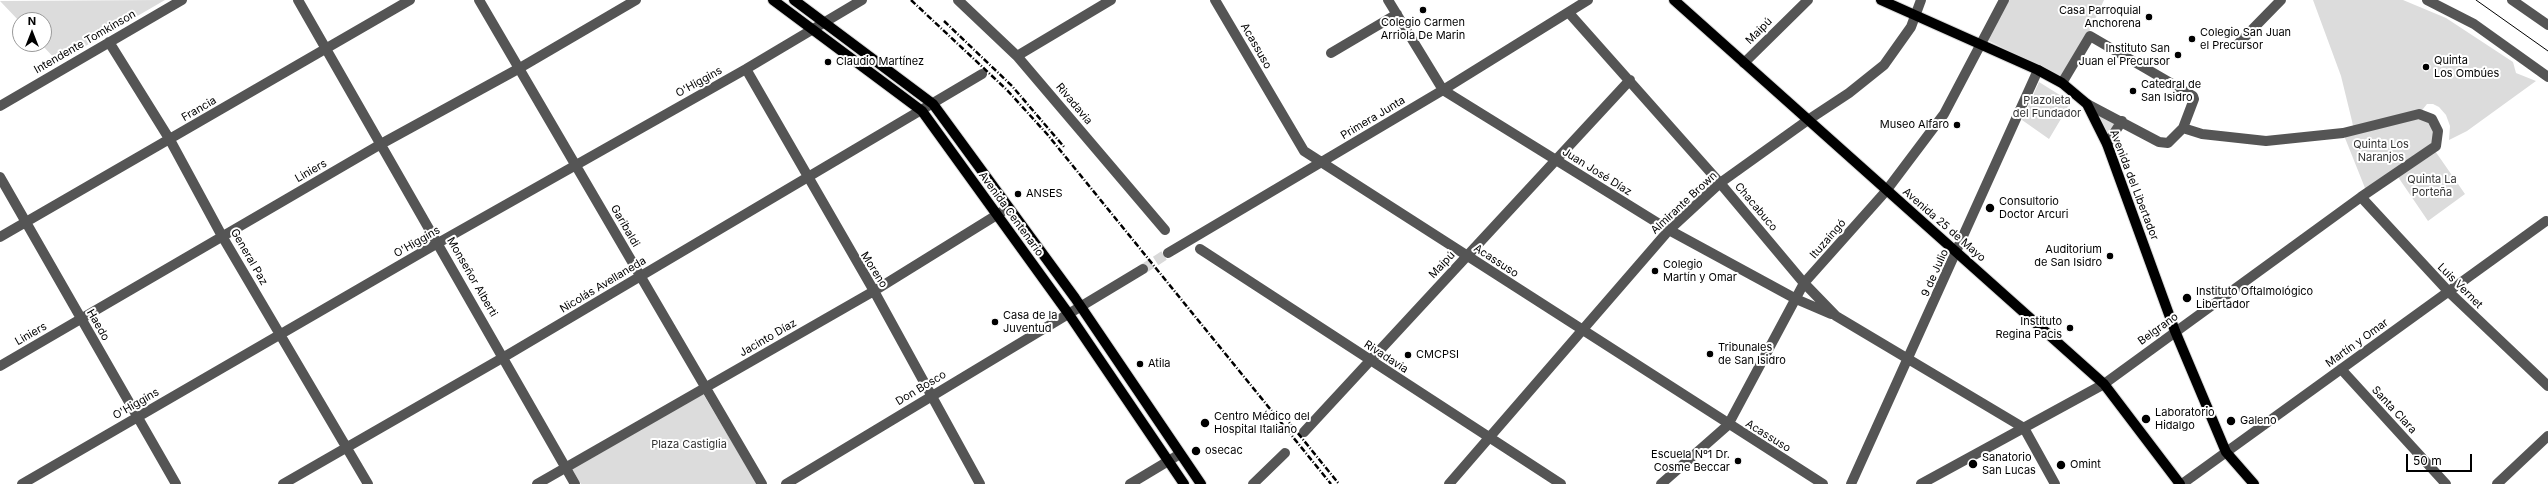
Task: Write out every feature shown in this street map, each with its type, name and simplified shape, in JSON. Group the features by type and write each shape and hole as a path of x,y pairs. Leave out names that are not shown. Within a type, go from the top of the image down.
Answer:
{"main road":[{"name":"Avenida Centenario","path":"773,0 922,111 1068,313 1184,484"},
{"name":"Avenida Centenario","path":"794,0 933,104 1080,306 1200,484"},
{"name":"Avenida 25 de Mayo","path":"1674,0 1886,191 1958,252 2104,384 2181,484"},
{"name":"Avenida del Libertador","path":"1881,0 1982,43 2038,70 2062,84 2087,104 2107,144 2175,331 2226,452 2254,484"}],"street":[{"name":"Intendente Tomkinson","path":"0,106 182,0"},
{"name":"Monseñor Alberti","path":"298,0 504,357 575,484"},
{"name":"Francia","path":"0,237 410,0"},
{"name":"Garibaldi","path":"479,0 704,388 762,484"},
{"name":"Liniers","path":"0,366 381,144 518,69 636,0"},
{"name":"O'Higgins","path":"22,484 438,243 746,70 811,29 862,0"},
{"name":"Rivadavia","path":"958,0 1017,56 1165,230"},
{"path":"1017,56 1111,0"},
{"name":"Acassuso","path":"1215,0 1304,151 1320,163 1467,256 1583,332 1823,484"},
{"name":"Juan José Díaz","path":"1388,0 1443,90 1669,230 1796,299 1836,316"},
{"name":"Primera Junta","path":"1168,253 1443,90 1588,0"},
{"name":"Maipú","path":"1744,62 1808,0"},
{"name":"Almirante Brown","path":"1449,484 1583,332 1669,230 1720,183 1808,120 1849,93 1884,65 1911,27 1921,0"},
{"name":"Ituzaingó","path":"1661,484 1728,425 1804,284 1886,191 1944,114 2004,0"},
{"path":"2237,45 2281,0"},
{"path":"2427,0 2474,24 2548,77"},
{"path":"2512,0 2548,25"},
{"name":"Chacabuco","path":"1569,13 1720,183 1804,284 1836,316 2024,428"},
{"path":"1331,53 1397,14"},
{"path":"2062,84 2090,36 2190,93 2194,99 2183,128 2168,143 2159,142 2087,104"},
{"name":"General Paz","path":"109,42 170,140 222,236 368,484"},
{"name":"Moreno","path":"746,70 874,291 980,484"},
{"name":"9 de Julio","path":"1851,484 1958,252 2038,70"},
{"name":"Nicolás Avellaneda","path":"283,484 346,446 504,357 922,111 982,74"},
{"name":"Maipú","path":"1304,432 1630,80"},
{"name":"Belgrano","path":"1921,484 2104,384 2361,197 2436,146 2438,131 2432,119 2419,114 2344,133 2266,141 2202,134 2183,128"},
{"path":"2107,144 2122,122"},
{"name":"Haedo","path":"0,177 176,484"},
{"name":"Luis Vernet","path":"2361,197 2448,291 2548,386"},
{"name":"Jacinto Díaz","path":"537,484 874,291 1008,208"},
{"name":"Martín y Omar","path":"2181,484 2546,221"},
{"name":"Rivadavia","path":"1200,249 1561,484"},
{"path":"1068,313 1143,269"},
{"name":"Don Bosco","path":"786,484 1068,313"},
{"name":"Santa Clara","path":"2341,369 2446,484"},
{"path":"2024,428 2055,484"},
{"path":"2497,484 2548,436"},
{"path":"1130,484 1180,454"},
{"path":"1253,484 1285,454"}],"green space":[{"path":"165,0 58,62 49,52 52,52 52,12 12,12 12,14 0,1"},
{"path":"2008,0 2104,0 2089,32 2061,77 1987,40"},
{"name":"Quinta Los Ombúes","path":"2313,0 2403,0 2446,18 2513,62 2516,73 2536,81 2467,131 2449,140 2450,126 2446,115 2439,107 2433,104 2427,104 2419,114 2438,131 2433,148 2465,194 2428,221 2396,174 2367,193 2343,133 2354,131 2352,121 2341,76"},
{"name":"Plazoleta del Fundador","path":"2039,82 2071,102 2049,139 2022,120"},
{"path":"2091,109 2119,123 2108,139"},
{"name":"Plaza Castiglia","path":"702,392 757,484 581,484 571,467"}],"tunnel":[{"path":"1143,269 1168,253"}],"tram line":[{"path":"2476,0 2548,51"}],"railway":[{"path":"911,0 1007,90 1047,134 1331,484"},
{"path":"944,21 1012,86 1065,148"},
{"path":"1284,416 1339,484"}],"place":[{"name":"Colegio Carmen Arriola De Marin","path":"1423,10"},
{"name":"Casa Parroquial Anchorena","path":"2149,17"},
{"name":"Colegio San Juan el Precursor","path":"2192,39"},
{"name":"Instituto San Juan el Precursor","path":"2178,55"},
{"name":"Claudio Martínez","path":"828,62"},
{"name":"Quinta Los Ombúes","path":"2426,67"},
{"name":"Catedral de San Isidro","path":"2133,91"},
{"name":"Museo Alfaro","path":"1957,125"},
{"name":"ANSES","path":"1018,194"},
{"name":"Consultorio Doctor Arcuri","path":"1990,208"},
{"name":"Auditorium de San Isidro","path":"2110,256"},
{"name":"Colegio Martín y Omar","path":"1655,271"},
{"name":"Instituto Oftalmológico Libertador","path":"2187,298"},
{"name":"Casa de la Juventud","path":"995,322"},
{"name":"Instituto Regina Pacis","path":"2070,328"},
{"name":"Tribunales de San Isidro","path":"1710,354"},
{"name":"CMCPSI","path":"1408,355"},
{"name":"Atila","path":"1140,364"},
{"name":"Laboratorio Hidalgo","path":"2146,419"},
{"name":"Galeno","path":"2231,421"},
{"name":"Centro Médico del Hospital Italiano","path":"1205,423"},
{"name":"osecac","path":"1196,451"},
{"name":"Escuela Nº1 Dr. Cosme Beccar","path":"1738,461"},
{"name":"Sanatorio San Lucas","path":"1973,464"},
{"name":"Omint","path":"2061,465"}],"park label":[{"name":"Quinta Los Naranjos","path":"2381,151"},
{"name":"Quinta La Porteña","path":"2432,186"}]}
